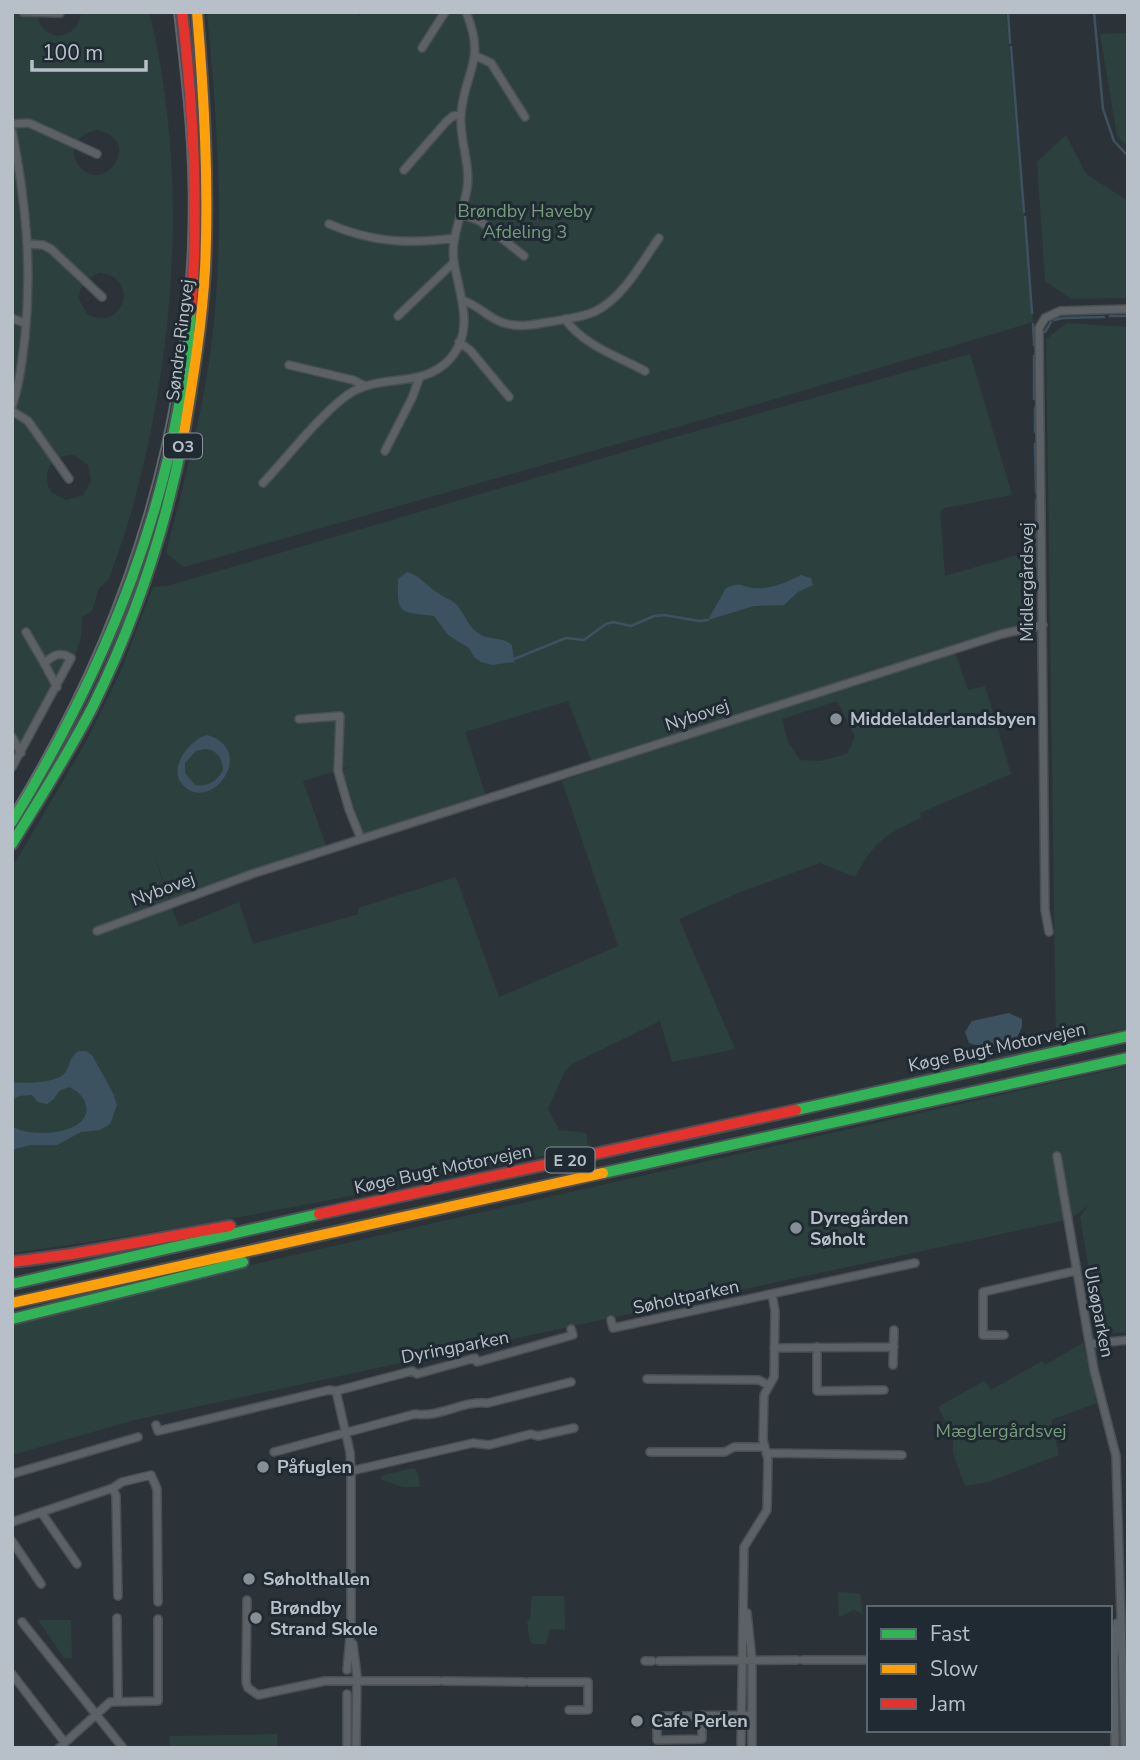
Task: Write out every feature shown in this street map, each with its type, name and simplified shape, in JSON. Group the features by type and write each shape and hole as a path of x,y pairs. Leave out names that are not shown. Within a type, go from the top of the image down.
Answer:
{"main road":[{"name":"Søndre Ringvej","path":"12,822 54,752 110,637 142,553 172,436 185,363 195,261 197,207 192,102 182,12"},
{"name":"Søndre Ringvej","path":"12,844 58,769 103,685 121,643 149,568 169,503 183,442 197,366 207,268 209,153 197,12"},
{"name":"Køge Bugt Motorvejen","path":"12,1284 389,1198 688,1135 1128,1036"},
{"name":"E 20","path":"12,1303 1128,1058"},
{"path":"12,1262 72,1254 389,1198"},
{"path":"12,1320 22,1315 414,1221 426,1214"}],"street":[{"path":"23,12 60,13"},
{"path":"422,48 445,12"},
{"path":"263,484 338,402 365,386 419,379 453,356 464,324 464,302 454,262 468,170 461,115 476,56 472,27 466,12"},
{"path":"476,56 491,62 525,117"},
{"path":"404,170 446,121 461,115"},
{"path":"12,124 29,123 97,154"},
{"path":"12,131 29,244 21,374 12,408 28,421 69,479"},
{"path":"461,214 480,221 524,256"},
{"path":"329,224 354,235 379,240 418,242 456,238"},
{"path":"464,302 502,322 517,326 594,312 620,293 659,239"},
{"path":"29,244 43,245 51,249 102,298"},
{"path":"398,316 454,262"},
{"name":"Midlergårdsvej","path":"1049,932 1045,910 1043,529 1039,436 1041,321 1060,311 1128,309"},
{"path":"12,318 26,324"},
{"path":"565,319 582,338 645,371"},
{"path":"459,342 470,350 509,397"},
{"path":"289,365 353,380 365,386"},
{"path":"385,451 419,379"},
{"name":"Nybovej","path":"96,931 169,903 361,839 1002,634 1043,625"},
{"path":"26,632 57,687"},
{"path":"12,767 71,658 58,654 44,663"},
{"path":"299,719 340,716 338,771 361,839"},
{"path":"12,737 21,753"},
{"name":"Ulsøparken","path":"1057,1156 1094,1370 1116,1457 1119,1599 1126,1659 1125,1748"},
{"name":"Søholtparken","path":"611,1320 613,1328 915,1263"},
{"path":"1004,1335 983,1335 983,1292 1075,1270"},
{"path":"752,1748 752,1660 744,1547 767,1510 764,1395 774,1377 775,1311 772,1294"},
{"name":"Dyringparken","path":"156,1425 158,1432 412,1371 417,1374 475,1359 477,1362 573,1335 571,1329"},
{"path":"893,1365 894,1330"},
{"path":"1090,1344 1128,1340"},
{"path":"817,1347 817,1391 884,1390"},
{"path":"774,1348 894,1347"},
{"path":"647,1379 759,1380 768,1385"},
{"path":"274,1452 415,1415 425,1416 476,1401 488,1403 571,1382"},
{"path":"336,1391 346,1432 351,1471 351,1626 347,1670"},
{"path":"351,1471 473,1443 489,1445 531,1434 538,1436 574,1428"},
{"path":"12,1474 138,1437"},
{"path":"650,1452 724,1452 734,1447 902,1455"},
{"path":"12,1522 113,1488 122,1482 151,1475 157,1489 158,1602"},
{"path":"113,1488 116,1496 118,1596"},
{"path":"1118,1511 1128,1511"},
{"path":"41,1512 76,1564"},
{"path":"750,1539 759,1539"},
{"path":"12,1541 41,1584"},
{"path":"741,1748 741,1659 745,1588"},
{"name":"Ulsøparken","path":"1115,1748 1112,1659 1119,1599"},
{"path":"247,1600 246,1682 252,1692 258,1695 325,1681 588,1682 588,1710 569,1710"},
{"path":"117,1618 118,1701"},
{"path":"12,1674 66,1745 110,1702 158,1701 158,1619"},
{"path":"22,1622 123,1748"},
{"path":"351,1626 356,1681 356,1748"},
{"path":"1112,1659 1126,1659"},
{"path":"652,1661 864,1660"},
{"path":"347,1694 347,1748"},
{"path":"702,1716 702,1740 657,1740 657,1716 751,1715"},
{"path":"1114,1715 1126,1715"}],"green space":[{"path":"12,12 37,12 43,28 58,36 74,28 81,12 149,12 161,71 173,193 168,318 160,380 135,498 109,579 99,588 92,611 82,617 81,637 74,658 12,772","holes":["97,130 111,135 118,144 119,154 109,171 99,175 89,174 79,166 74,154 74,148 80,138","99,273 112,276 124,293 118,311 110,317 100,318 87,314 78,298 83,282","74,455 88,465 91,481 83,495 66,500 51,492 47,478 54,461"]},
{"name":"Brøndby Haveby Afdeling 3","path":"207,12 357,12 358,16 363,12 1006,12 1033,322 768,401 184,567 166,553 205,387 213,330 219,251 216,131"},
{"path":"1128,33 1128,147 1117,136 1100,34"},
{"path":"1066,135 1086,174 1128,201 1128,298 1071,299 1045,281 1037,162"},
{"path":"1067,323 1128,327 1128,1028 1056,1043 1046,339"},
{"path":"970,354 1012,495 944,508 940,512 945,576 1034,550 1036,621 953,646 968,690 985,686 1011,774 920,813 921,818 882,840 868,855 855,877 820,863 738,893 679,919 735,1049 672,1062 660,1021 572,1064 565,1071 548,1109 559,1130 586,1133 588,1146 301,1206 12,1253 12,868 87,740 120,673 153,587 167,586 661,441","holes":["568,701 592,762 688,738 562,781 618,946 499,997 456,877 358,908 359,914 253,944 239,902 179,927 155,857 170,899 326,846 303,781 352,766 343,770 363,837 486,796 465,732","837,701 855,737 847,754 820,761 800,760 788,742 782,719"]},
{"path":"1128,1066 1128,1332 1100,1334 1080,1217 1088,1205 1071,1219 135,1420 12,1455 12,1326 212,1274"},
{"name":"Mæglergårdsvej","path":"1083,1343 1097,1403 1051,1420 1059,1455 988,1482 965,1486 953,1453 953,1437 938,1407 984,1381 991,1390 1042,1361 1045,1365"},
{"path":"414,1468 418,1473 420,1487 403,1487 380,1479 383,1475"},
{"path":"838,1592 860,1594 863,1614 854,1610 839,1617"},
{"path":"532,1596 564,1596 565,1630 550,1629 546,1644 533,1644 530,1641 527,1622 530,1619"},
{"path":"38,1620 71,1620 72,1658 64,1658"},
{"path":"277,1734 278,1748 169,1748 170,1736"}],"water":[{"path":"407,572 455,603 477,632 512,645 514,662 492,665 481,662 469,648 448,635 434,616 402,610 398,599 398,579"},
{"path":"801,575 811,578 813,585 798,592 784,605 754,606 708,620 726,588 737,585 766,588"},
{"path":"207,735 222,743 229,754 229,767 224,779 203,793 191,791 180,781 178,775 180,760 189,747","holes":["204,749 218,755 223,770 211,783 195,785 185,773 185,763 196,751"]},
{"path":"1009,1013 1022,1019 1022,1027 1016,1040 987,1046 969,1043 965,1032 972,1021"},
{"path":"79,1051 92,1055 113,1093 117,1105 110,1124 100,1130 81,1132 57,1145 30,1145 12,1150 12,1126 21,1130 46,1133 72,1128 81,1122 86,1113 85,1102 69,1087 59,1091 47,1104 38,1102 32,1095 19,1096 12,1100 12,1082 39,1082 59,1077 64,1074 73,1056"}],"waterway":[{"path":"1008,12 1010,43"},
{"path":"1094,12 1103,109 1114,141 1128,156"},
{"path":"1011,47 1024,212"},
{"path":"1025,217 1032,313"},
{"path":"1110,316 1128,316"},
{"path":"1054,320 1104,317"},
{"path":"1045,332 1051,322"},
{"path":"1033,324 1034,345"},
{"path":"1034,356 1034,399"},
{"path":"1035,408 1035,432"},
{"path":"1035,444 1036,492"},
{"path":"1036,500 1036,521"},
{"path":"1036,529 1037,568"},
{"path":"1038,598 1038,605"},
{"path":"1038,609 1038,620"},
{"path":"514,659 566,638 584,640 613,622 631,626 654,616 664,615 708,620"},
{"path":"1038,631 1040,736"}],"tram line":[{"path":"12,810 53,738 89,664 119,590 144,513 164,436 178,356 186,275 189,192 186,124 174,12"}],"traffic: fast":[{"path":"12,822 78,702 132,577 154,513 171,447 183,380 191,311"},
{"path":"12,844 84,724 122,641 148,572 184,433"},
{"path":"796,1110 1128,1036"},
{"path":"603,1173 1128,1058"},
{"path":"12,1284 319,1214"},
{"path":"12,1319 243,1262"}],"traffic: slow":[{"path":"184,433 204,290 206,237 205,140 197,12"},
{"path":"12,1303 603,1173"}],"traffic: jam":[{"path":"182,12 194,161 195,235 191,311"},
{"path":"319,1214 796,1110"},
{"path":"12,1262 230,1226"}],"place":[{"name":"Middelalderlandsbyen","path":"836,719"},
{"name":"Dyregården Søholt","path":"796,1228"},
{"name":"Påfuglen","path":"263,1467"},
{"name":"Søholthallen","path":"249,1579"},
{"name":"Brøndby Strand Skole","path":"256,1618"},
{"name":"Cafe Perlen","path":"637,1721"}]}
